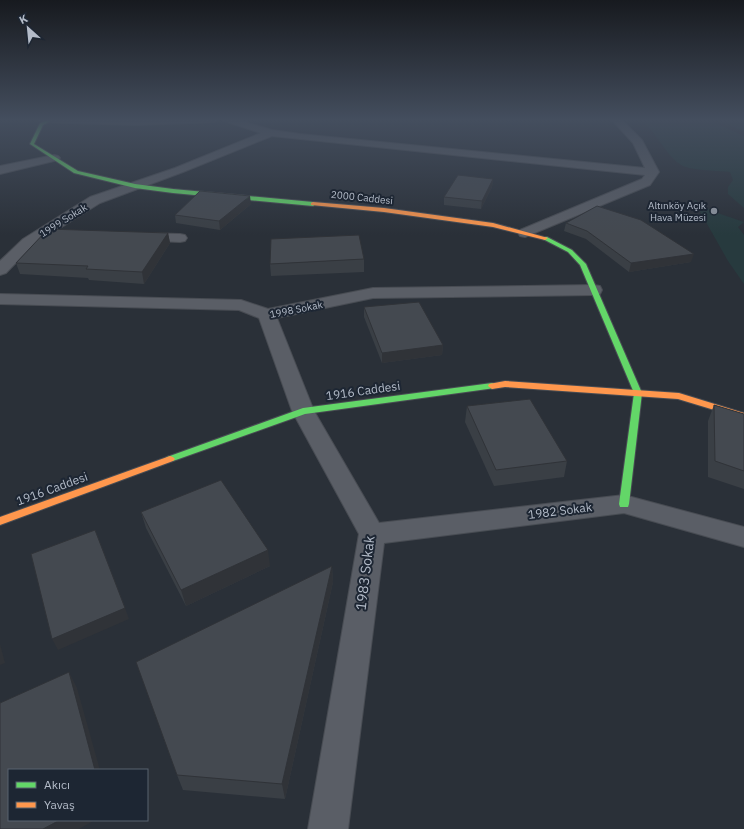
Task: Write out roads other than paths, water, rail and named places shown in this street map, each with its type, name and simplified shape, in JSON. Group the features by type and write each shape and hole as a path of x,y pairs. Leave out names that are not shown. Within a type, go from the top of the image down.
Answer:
{"street":[{"path":"0,170 54,158"},
{"name":"2000 Caddesi","path":"54,158 76,172 135,186 172,191 384,210 493,225 546,238 570,251 583,264 638,393"},
{"name":"1999 Sokak","path":"0,270 28,242 96,200 208,158"},
{"path":"508,158 652,172"},
{"path":"645,158 652,172"},
{"path":"524,233 646,182 652,172"},
{"path":"40,234 63,235"},
{"path":"125,236 180,238"},
{"name":"1998 Sokak","path":"0,299 241,305 268,316 373,293 594,290"},
{"name":"1983 Sokak","path":"268,316 303,411 372,534 328,829"},
{"name":"1916 Caddesi","path":"0,521 303,411 505,384 679,396 744,416"},
{"path":"624,504 638,393"},
{"name":"1982 Sokak","path":"372,534 624,504 744,537"}],"place":[{"name":"Altınköy Açık Hava Müzesi","path":"714,211"}]}
